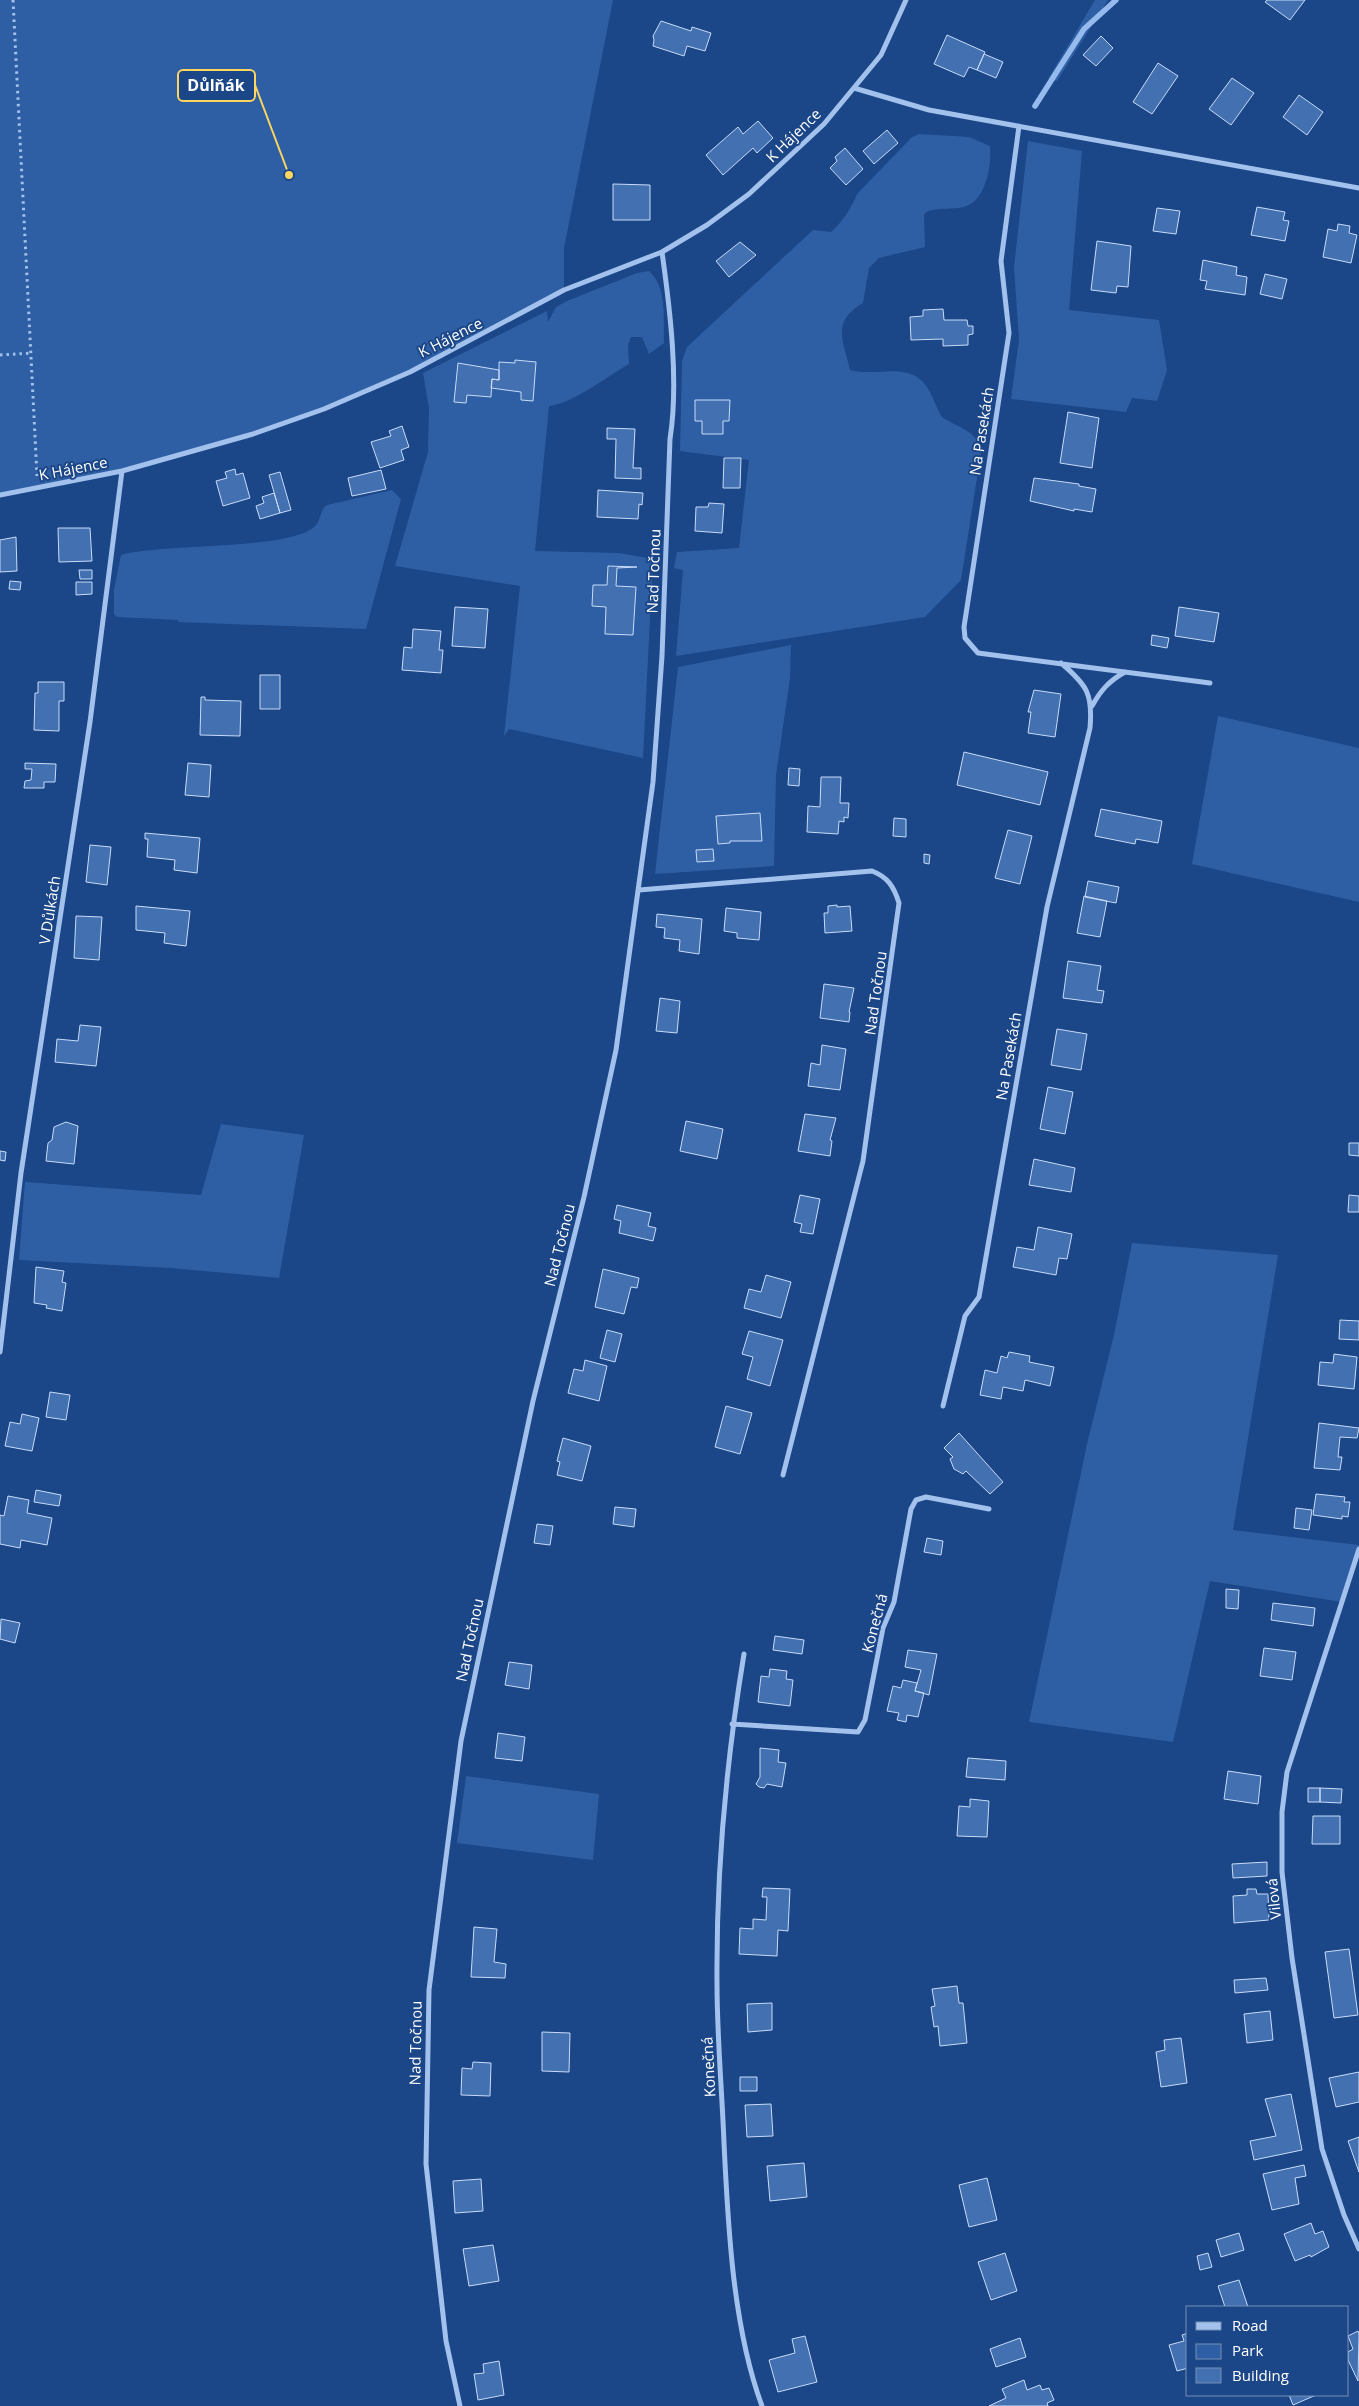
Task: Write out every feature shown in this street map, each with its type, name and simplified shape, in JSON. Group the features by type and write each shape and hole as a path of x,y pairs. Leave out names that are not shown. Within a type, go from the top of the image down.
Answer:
{"street":[{"path":"906,0 881,55 854,88 930,110 1359,188"},
{"name":"K Hájence","path":"0,495 122,472 253,434 324,409 410,372 564,290 662,252 707,225 748,194 824,124 854,88"},
{"name":"Na Pasekách","path":"1019,126 1001,261 1009,333 964,627 965,638 978,652 1210,683"},
{"name":"Nad Točnou","path":"460,2406 446,2341 426,2164 429,1990 461,1742 533,1401 584,1197 616,1050 639,890 653,782 662,656 670,439 673,416 671,312 662,252"},
{"name":"V Důlkách","path":"0,1352 21,1173 90,722 122,472"},
{"name":"Na Pasekách","path":"943,1406 965,1316 979,1297 1047,907 1090,728 1092,707 1088,692 1081,680 1061,663"},
{"name":"Na Pasekách","path":"1092,707 1101,690 1112,679 1126,672"},
{"name":"Nad Točnou","path":"639,890 872,871 884,876 894,889 899,903 862,1161 783,1475"},
{"name":"Konečná","path":"732,1724 858,1732 865,1720 883,1628 894,1602 911,1509 916,1500 926,1496 989,1509"},
{"name":"Vilová","path":"1359,1549 1287,1772 1282,1812 1282,1872 1292,1958 1322,2149 1344,2215 1359,2249"},
{"name":"Konečná","path":"744,1654 732,1724 722,1821 717,1984 726,2183 739,2321 753,2382 762,2406"}],"path":[{"path":"13,0 38,488"},
{"path":"0,355 32,353"}],"green space":[{"path":"0,0 613,0 564,248 564,290 420,366 324,409 253,434 122,471 0,495"},
{"path":"1095,0 1108,0 1057,81 1048,79"},
{"path":"919,134 969,137 990,146 990,162 986,181 978,198 972,204 959,208 926,212 924,215 925,247 879,258 869,268 863,303 846,317 842,332 850,370 859,372 899,372 917,377 927,387 942,417 969,432 982,446 961,580 925,617 676,656 683,570 674,568 677,552 739,548 749,460 680,451 682,361 687,347 813,230 831,232 835,229 857,194 912,137"},
{"path":"1028,141 1082,151 1069,310 1159,320 1167,370 1157,401 1132,398 1126,412 1011,399 1019,340 1014,267"},
{"path":"649,271 655,278 662,295 664,343 649,354 642,337 631,337 628,345 629,364 579,395 549,406 535,551 619,553 653,559 643,758 509,729 504,736 520,586 395,566 428,452 429,408 423,373 547,311 548,322 556,307 567,301 637,273"},
{"path":"392,490 401,499 366,629 178,622 178,620 117,617 114,614 114,590 121,555 140,551 255,543 281,539 303,533 316,525 323,509 327,505"},
{"path":"791,645 790,678 776,775 774,866 655,874 678,667"},
{"path":"1218,716 1359,748 1359,902 1192,864"},
{"path":"221,1124 304,1135 279,1278 171,1268 19,1260 25,1182 201,1195"},
{"path":"1132,1243 1278,1255 1233,1530 1359,1545 1342,1602 1210,1581 1173,1742 1029,1722 1087,1444 1114,1335"},
{"path":"466,1776 599,1794 593,1860 457,1843"}],"building":[{"path":"1267,0 1305,0 1290,20 1265,2"},
{"path":"661,21 691,31 692,27 711,33 705,51 687,46 684,56 653,46 653,36"},
{"path":"947,35 985,52 977,70 969,67 964,77 934,64"},
{"path":"1101,36 1113,48 1096,66 1083,55"},
{"path":"984,54 1003,62 996,78 977,70"},
{"path":"1158,63 1178,76 1152,114 1133,102"},
{"path":"1232,78 1254,93 1231,125 1209,109"},
{"path":"1299,95 1323,112 1307,135 1283,117"},
{"path":"758,121 773,138 757,153 753,148 723,175 706,155 738,127 743,134"},
{"path":"887,130 898,143 874,164 863,151"},
{"path":"845,148 863,169 846,185 830,168 837,161 835,157"},
{"path":"613,184 650,185 650,220 613,220"},
{"path":"1257,207 1285,212 1283,220 1289,221 1285,241 1251,235"},
{"path":"1157,208 1180,211 1176,234 1153,231"},
{"path":"1338,224 1350,226 1349,233 1357,235 1351,263 1323,257 1328,229 1337,231"},
{"path":"1097,241 1131,246 1128,287 1117,286 1116,293 1091,290"},
{"path":"740,242 756,255 729,277 716,261"},
{"path":"1203,260 1237,267 1236,275 1247,277 1245,295 1205,289 1207,281 1200,280"},
{"path":"1265,274 1287,279 1282,299 1260,294"},
{"path":"943,309 944,320 967,320 968,326 973,326 973,334 968,335 968,345 943,346 943,339 911,340 910,317 923,316 923,310"},
{"path":"515,360 536,362 533,401 521,400 521,392 491,388 492,379 499,380 499,362 515,363"},
{"path":"458,363 499,370 499,380 492,379 491,397 467,395 466,403 454,402"},
{"path":"695,400 730,400 729,421 723,421 723,434 702,434 702,421 695,421"},
{"path":"1068,412 1099,418 1092,468 1060,463"},
{"path":"402,426 409,447 401,450 404,460 380,468 371,442 391,436 389,431"},
{"path":"607,428 635,429 633,468 641,468 641,479 615,478 616,439 607,439"},
{"path":"724,458 741,458 740,488 723,488"},
{"path":"235,469 236,475 243,473 250,498 223,506 216,481 227,478 225,472"},
{"path":"381,470 386,489 352,496 348,478"},
{"path":"280,472 291,510 280,513 269,475"},
{"path":"1034,478 1079,484 1079,486 1096,489 1092,512 1074,509 1074,511 1030,501"},
{"path":"598,490 643,493 642,505 639,504 638,519 597,517"},
{"path":"274,493 280,513 260,519 256,506 264,503 262,497"},
{"path":"709,503 724,504 722,533 695,531 696,507 708,507"},
{"path":"58,528 90,528 92,561 59,562"},
{"path":"16,537 17,571 0,572 0,540"},
{"path":"608,566 637,567 617,568 616,586 636,587 633,635 605,634 606,607 592,606 593,585 607,585"},
{"path":"79,570 92,570 92,579 80,579"},
{"path":"10,581 21,582 20,590 9,589"},
{"path":"76,582 92,582 92,594 76,595"},
{"path":"455,607 488,609 485,648 452,646"},
{"path":"1179,607 1219,613 1214,642 1175,636"},
{"path":"413,629 441,631 439,650 443,650 441,673 402,670 404,647 412,648"},
{"path":"1152,635 1169,638 1167,648 1151,645"},
{"path":"260,675 280,675 280,709 260,709"},
{"path":"38,682 64,682 64,701 59,701 59,731 34,730 35,693 38,693"},
{"path":"1034,690 1061,694 1055,737 1028,733 1031,712 1028,712"},
{"path":"201,697 205,697 205,700 241,701 240,736 200,735"},
{"path":"964,752 1048,772 1040,805 957,785"},
{"path":"25,763 56,764 55,782 44,782 44,788 24,788 25,781 31,780 32,769 25,769"},
{"path":"188,763 211,765 209,797 185,795"},
{"path":"789,768 800,769 799,786 788,785"},
{"path":"821,777 841,777 840,803 849,803 848,818 844,817 844,822 839,821 838,834 807,832 808,806 820,807"},
{"path":"1101,809 1162,821 1158,843 1136,839 1135,844 1095,836"},
{"path":"760,813 762,841 730,841 730,843 718,844 716,816"},
{"path":"894,818 906,819 906,837 893,836"},
{"path":"1008,830 1032,836 1020,884 995,878"},
{"path":"145,833 200,838 197,873 174,870 175,860 147,857 148,839 145,839"},
{"path":"90,845 111,847 107,885 86,882"},
{"path":"713,849 714,861 697,862 696,850"},
{"path":"924,854 930,855 929,864 924,863"},
{"path":"1088,881 1119,887 1116,903 1085,897"},
{"path":"1084,896 1107,901 1100,937 1077,933"},
{"path":"837,905 837,907 850,906 852,931 825,933 824,913 828,913 828,906"},
{"path":"136,906 190,911 186,946 164,943 165,933 136,930"},
{"path":"726,908 761,912 759,940 737,938 737,933 724,931"},
{"path":"657,914 702,919 699,954 679,951 680,940 664,938 665,928 656,927"},
{"path":"76,916 102,917 99,960 74,958"},
{"path":"1068,961 1101,966 1097,990 1104,991 1102,1003 1063,998"},
{"path":"824,984 854,988 849,1022 820,1018"},
{"path":"660,998 680,1001 677,1033 656,1031"},
{"path":"80,1025 101,1027 96,1066 55,1062 57,1039 78,1041"},
{"path":"1057,1029 1087,1034 1081,1070 1051,1065"},
{"path":"822,1045 846,1049 840,1090 808,1086 811,1063 820,1065"},
{"path":"1048,1087 1073,1092 1065,1134 1040,1129"},
{"path":"805,1114 836,1118 830,1140 832,1141 830,1156 798,1151"},
{"path":"686,1121 723,1129 717,1159 680,1151"},
{"path":"66,1122 78,1126 74,1164 46,1161 48,1143 52,1140 54,1127"},
{"path":"1349,1143 1359,1143 1359,1156 1349,1155"},
{"path":"0,1151 6,1152 5,1161 0,1160"},
{"path":"1034,1159 1075,1168 1071,1192 1029,1185"},
{"path":"800,1195 820,1199 813,1234 800,1232 802,1224 794,1222"},
{"path":"1349,1195 1359,1196 1359,1212 1348,1212"},
{"path":"617,1205 651,1213 648,1226 656,1228 653,1241 619,1233 621,1221 614,1219"},
{"path":"1038,1227 1072,1234 1067,1259 1059,1258 1056,1275 1013,1267 1017,1247 1034,1250"},
{"path":"36,1267 64,1271 62,1282 66,1283 62,1311 46,1308 47,1305 34,1303"},
{"path":"603,1269 639,1278 637,1288 631,1287 624,1314 595,1307"},
{"path":"766,1275 791,1282 781,1318 744,1308 749,1289 761,1292"},
{"path":"1340,1320 1359,1321 1359,1340 1339,1339"},
{"path":"607,1330 622,1334 615,1362 600,1358"},
{"path":"749,1331 783,1340 770,1386 747,1379 753,1357 742,1354"},
{"path":"1009,1352 1030,1356 1029,1362 1054,1367 1050,1386 1025,1380 1023,1391 1003,1387 1001,1399 980,1395 985,1370 997,1373 1001,1356 1007,1358"},
{"path":"1334,1354 1357,1357 1354,1389 1318,1385 1320,1362 1333,1363"},
{"path":"585,1360 607,1366 599,1401 568,1393 574,1369 583,1371"},
{"path":"50,1392 70,1395 66,1420 46,1417"},
{"path":"726,1406 752,1413 740,1454 715,1447"},
{"path":"22,1414 39,1418 32,1451 5,1446 10,1422 20,1424"},
{"path":"1319,1423 1359,1428 1357,1438 1340,1437 1338,1457 1342,1457 1340,1470 1314,1468"},
{"path":"959,1433 1003,1482 990,1494 966,1471 963,1474 954,1469 950,1459 953,1457 944,1448"},
{"path":"563,1438 591,1446 582,1481 557,1475 560,1462 557,1461"},
{"path":"36,1490 61,1495 59,1506 34,1502"},
{"path":"1316,1494 1345,1497 1344,1502 1350,1502 1348,1517 1342,1516 1342,1519 1313,1515"},
{"path":"8,1496 29,1500 27,1513 52,1518 47,1545 21,1540 20,1548 0,1544 0,1515 4,1516"},
{"path":"615,1507 636,1509 634,1527 613,1524"},
{"path":"1296,1508 1312,1510 1309,1530 1294,1528"},
{"path":"537,1524 553,1526 550,1545 534,1543"},
{"path":"927,1538 943,1541 941,1555 924,1552"},
{"path":"1226,1589 1239,1590 1238,1609 1226,1608"},
{"path":"1273,1603 1315,1608 1313,1626 1271,1620"},
{"path":"1,1619 20,1623 15,1643 0,1639"},
{"path":"775,1636 804,1640 802,1654 773,1650"},
{"path":"1264,1648 1296,1652 1292,1680 1260,1676"},
{"path":"908,1650 937,1654 929,1695 915,1691 921,1670 905,1667"},
{"path":"509,1662 532,1665 529,1689 505,1685"},
{"path":"770,1669 787,1671 786,1679 793,1680 790,1706 758,1702 761,1676 769,1677"},
{"path":"903,1680 917,1683 915,1691 924,1693 918,1717 907,1715 906,1722 897,1720 899,1713 887,1711 893,1686 901,1688"},
{"path":"498,1733 525,1737 522,1761 495,1758"},
{"path":"760,1748 779,1750 778,1762 786,1763 782,1787 767,1784 764,1788 756,1784 760,1777"},
{"path":"968,1758 1006,1761 1005,1780 966,1777"},
{"path":"1228,1771 1261,1776 1258,1804 1224,1799"},
{"path":"1308,1788 1320,1788 1320,1802 1308,1802"},
{"path":"1320,1788 1342,1789 1341,1803 1320,1802"},
{"path":"970,1799 989,1801 987,1837 957,1836 959,1806 970,1807"},
{"path":"1313,1816 1340,1816 1340,1844 1312,1844"},
{"path":"1267,1862 1267,1876 1233,1878 1232,1864"},
{"path":"763,1888 790,1889 788,1931 778,1930 777,1956 739,1954 740,1928 753,1929 753,1919 766,1920 767,1897 762,1897"},
{"path":"1247,1889 1256,1889 1257,1894 1268,1894 1269,1920 1234,1923 1233,1896 1247,1895"},
{"path":"474,1927 497,1929 494,1962 506,1964 505,1978 471,1977"},
{"path":"1349,1949 1358,2015 1334,2018 1325,1952"},
{"path":"1266,1978 1268,1990 1235,1993 1234,1980"},
{"path":"957,1986 959,2003 963,2003 967,2043 940,2046 938,2026 934,2027 931,2007 935,2006 932,1989"},
{"path":"772,2003 772,2030 748,2032 747,2004"},
{"path":"1270,2011 1273,2040 1247,2043 1244,2014"},
{"path":"542,2032 570,2033 569,2072 542,2071"},
{"path":"1181,2038 1187,2083 1161,2087 1156,2052 1165,2050 1164,2040"},
{"path":"473,2062 491,2063 490,2096 461,2095 462,2068 472,2069"},
{"path":"1359,2072 1359,2102 1336,2107 1329,2078"},
{"path":"740,2077 757,2077 757,2091 740,2091"},
{"path":"1291,2094 1302,2150 1254,2160 1250,2141 1276,2136 1265,2099"},
{"path":"771,2104 773,2136 747,2137 745,2105"},
{"path":"1359,2137 1359,2172 1348,2141"},
{"path":"804,2163 807,2197 770,2201 767,2166"},
{"path":"1304,2165 1306,2176 1295,2178 1299,2204 1272,2210 1263,2174"},
{"path":"987,2178 997,2220 969,2227 959,2185"},
{"path":"481,2179 483,2211 455,2213 453,2181"},
{"path":"1311,2223 1315,2234 1323,2231 1329,2247 1311,2257 1310,2255 1295,2261 1284,2234"},
{"path":"1239,2233 1244,2250 1221,2257 1216,2240"},
{"path":"493,2245 499,2281 469,2286 463,2249"},
{"path":"1005,2253 1017,2291 991,2300 978,2262"},
{"path":"1208,2253 1212,2267 1200,2270 1197,2256"},
{"path":"1239,2280 1248,2306 1225,2306 1218,2286"},
{"path":"1358,2331 1359,2334 1358,2381 1349,2362 1349,2351 1353,2349 1349,2336"},
{"path":"1186,2334 1186,2369 1177,2371 1169,2345 1184,2341 1182,2335"},
{"path":"805,2336 817,2382 778,2392 769,2360 795,2353 792,2339"},
{"path":"1020,2338 1026,2357 996,2367 990,2349"},
{"path":"499,2361 504,2395 478,2400 474,2374 484,2373 483,2364"},
{"path":"1024,2380 1027,2390 1040,2385 1042,2390 1049,2388 1054,2400 1047,2403 1048,2406 989,2406 1006,2398 1002,2389"},
{"path":"1289,2396 1314,2396 1293,2405"}],"waterway":[{"path":"1035,106 1084,29 1116,0"}],"place":[{"name":"Důlňák","path":"289,175"}]}
